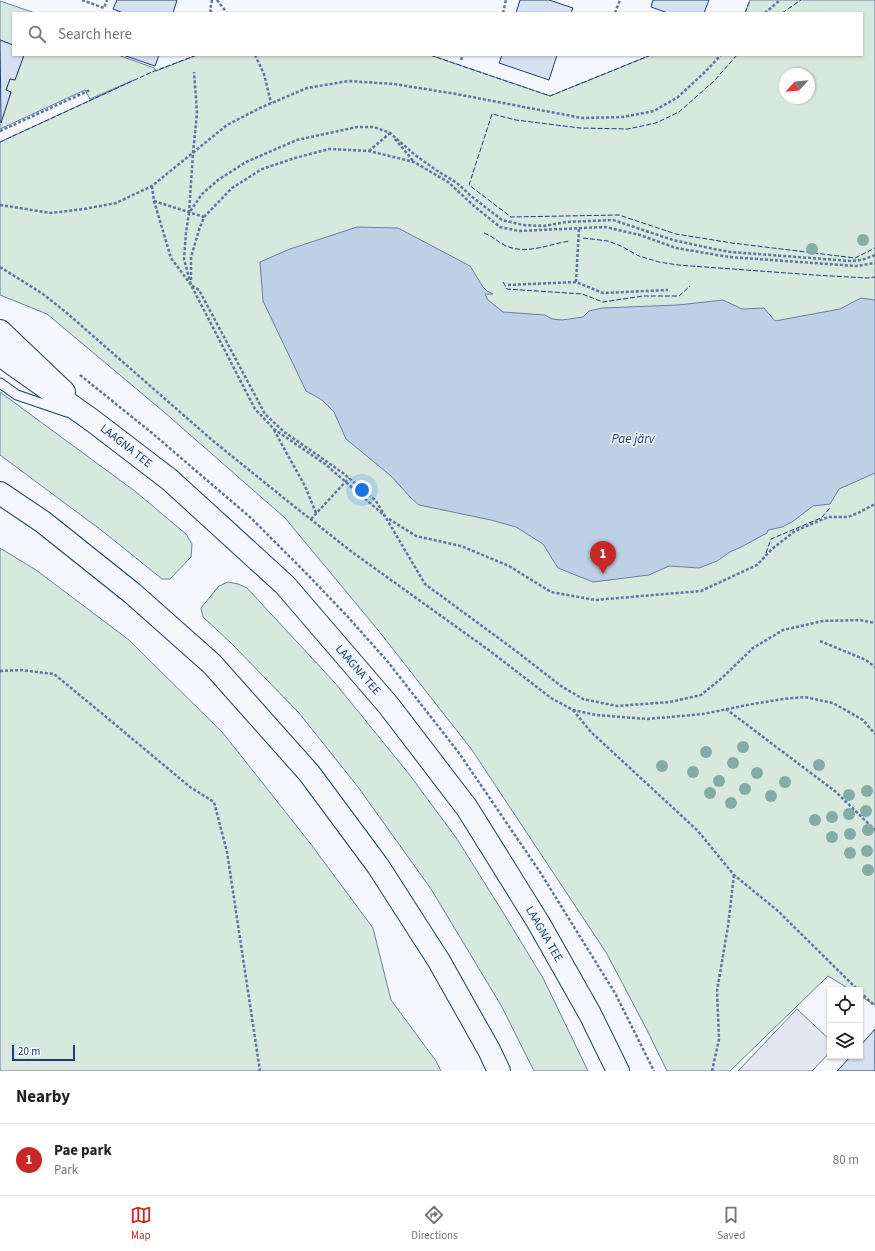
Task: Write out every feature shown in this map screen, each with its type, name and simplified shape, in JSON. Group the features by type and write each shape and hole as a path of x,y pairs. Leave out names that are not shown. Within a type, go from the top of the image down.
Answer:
{"main road":[{"path":"0,331 93,421"},
{"name":"LAAGNA TEE","path":"0,355 93,421 170,480 286,585 389,706 467,808 538,922 590,1014 618,1071"},
{"path":"0,493 42,522 132,593 212,664 309,773 378,866 440,961 490,1050 499,1071"}],"lane":[{"path":"0,383 16,395 93,421"}],"path":[{"path":"82,0 104,8 106,0"},
{"path":"211,12 210,10 212,0"},
{"path":"217,0 226,12"},
{"path":"503,12 506,0"},
{"path":"615,12 620,0"},
{"path":"766,12 780,0"},
{"path":"255,56 264,74 271,103"},
{"path":"461,60 463,56"},
{"path":"0,205 51,213 84,210 116,203 152,186 227,125 271,103 307,88 349,80 394,84 582,118 623,117 654,111 678,97 720,56"},
{"path":"194,72 197,113 184,259 191,285 199,290 305,486 316,513"},
{"path":"0,131 90,90"},
{"path":"189,213 202,194 218,180 246,162 297,140 357,127 374,127 390,133 415,155 457,183 502,220 523,225 544,226 566,222 613,220 673,240 730,252 850,261 862,260 875,255"},
{"path":"369,151 390,133"},
{"path":"390,133 414,162"},
{"path":"191,285 191,256 204,217 232,188 262,169 295,158 329,150 369,151 414,162 448,182 500,227 520,231 605,227 640,235 676,248 729,257 856,266 875,263"},
{"path":"152,186 154,201 171,258 191,285 255,409 274,429 325,464 387,518 416,536 461,546 509,566 551,592 595,600 702,591 757,565 795,531 828,517 848,517 875,504"},
{"path":"154,201 204,217"},
{"path":"576,282 579,228"},
{"path":"0,267 44,294 212,440 285,500 352,552 484,646 551,698 573,710 596,715 646,719 704,714 783,699 805,697 833,703 863,720 875,734"},
{"path":"508,284 576,282 603,293 668,290"},
{"path":"265,414 283,431 349,478 376,501 425,584 561,686 583,699 617,706 670,702 701,696 753,648 783,630 823,621 860,620 875,622"},
{"path":"311,519 349,478"},
{"path":"820,642 866,660 875,667"},
{"path":"0,671 21,670 54,674 190,787 214,802 227,852 260,1071"},
{"path":"726,709 836,792 875,830"},
{"path":"573,710 591,732 698,831 734,875 778,911 855,987"},
{"path":"712,1071 719,1039 718,991 734,875"},
{"path":"863,995 875,1006"}],"shaded area":[{"path":"750,0 875,0 875,1005 863,998 863,987 846,987 828,976 730,1071 667,1071 607,954 472,750 378,630 285,518 164,412 47,314 0,295 0,142 134,80 90,99 85,90 0,129 0,123 11,93 6,90 10,79 15,80 24,56 121,56 154,68 156,71 194,56 433,56 550,96 649,56 863,56 863,12 745,12"},
{"path":"0,1 32,12 12,12 12,45 0,40"},
{"path":"0,392 136,492 186,534 192,544 191,557 170,579 162,579 101,530 0,455"},
{"path":"0,548 36,570 129,640 223,733 310,843 373,928 391,1000 436,1061 441,1071 0,1071"},
{"path":"228,582 247,588 335,683 409,774 457,839 543,978 588,1071 534,1071 502,1007 431,889 358,787 299,713 231,643 203,617 201,608 219,586"},
{"path":"797,1009 827,1037 827,1055 812,1071 738,1071"}],"water":[{"name":"Pae järv","path":"357,227 398,228 470,266 483,287 493,294 485,294 488,300 503,312 545,315 552,319 562,320 583,317 589,311 602,308 678,305 723,300 742,309 764,308 775,321 840,309 861,298 875,300 875,473 839,489 830,504 813,506 792,522 782,527 768,530 767,533 730,552 717,561 699,568 669,566 649,575 593,582 558,568 543,544 516,527 491,520 419,505 391,476 346,439 334,412 322,400 306,391 263,301 260,262 290,249"}],"building":[{"path":"117,0 177,0 173,12 121,12 113,9"},
{"path":"520,0 549,0 573,8 571,12 516,12"},
{"path":"653,0 709,0 704,12 665,12 651,7"},
{"path":"0,40 12,45 12,56 24,56 15,80 10,79 6,90 11,92 1,123"},
{"path":"126,56 159,56 155,66"},
{"path":"502,56 557,56 549,80 499,63"},
{"path":"875,1029 875,1071 837,1071 848,1059 863,1059 863,1043"}],"fence":[{"path":"745,12 750,0"},
{"path":"783,12 801,0"},
{"path":"0,142 152,72 194,56"},
{"path":"433,56 550,96 649,56"},
{"path":"736,56 714,81 679,112 656,123 628,129 580,128 516,120 492,114 469,185 511,217 619,215 676,234 732,243 855,258 875,248"},
{"path":"484,233 506,246 522,249 538,248 570,241"},
{"path":"583,238 608,241 639,256 659,262 678,265 814,275 867,278 875,277"},
{"path":"503,282 507,289 582,294 603,302 643,296 679,296 690,286"},
{"path":"766,553 771,539 821,518 831,507"}],"place":[{"name":"Pae park","path":"603,574"}]}
